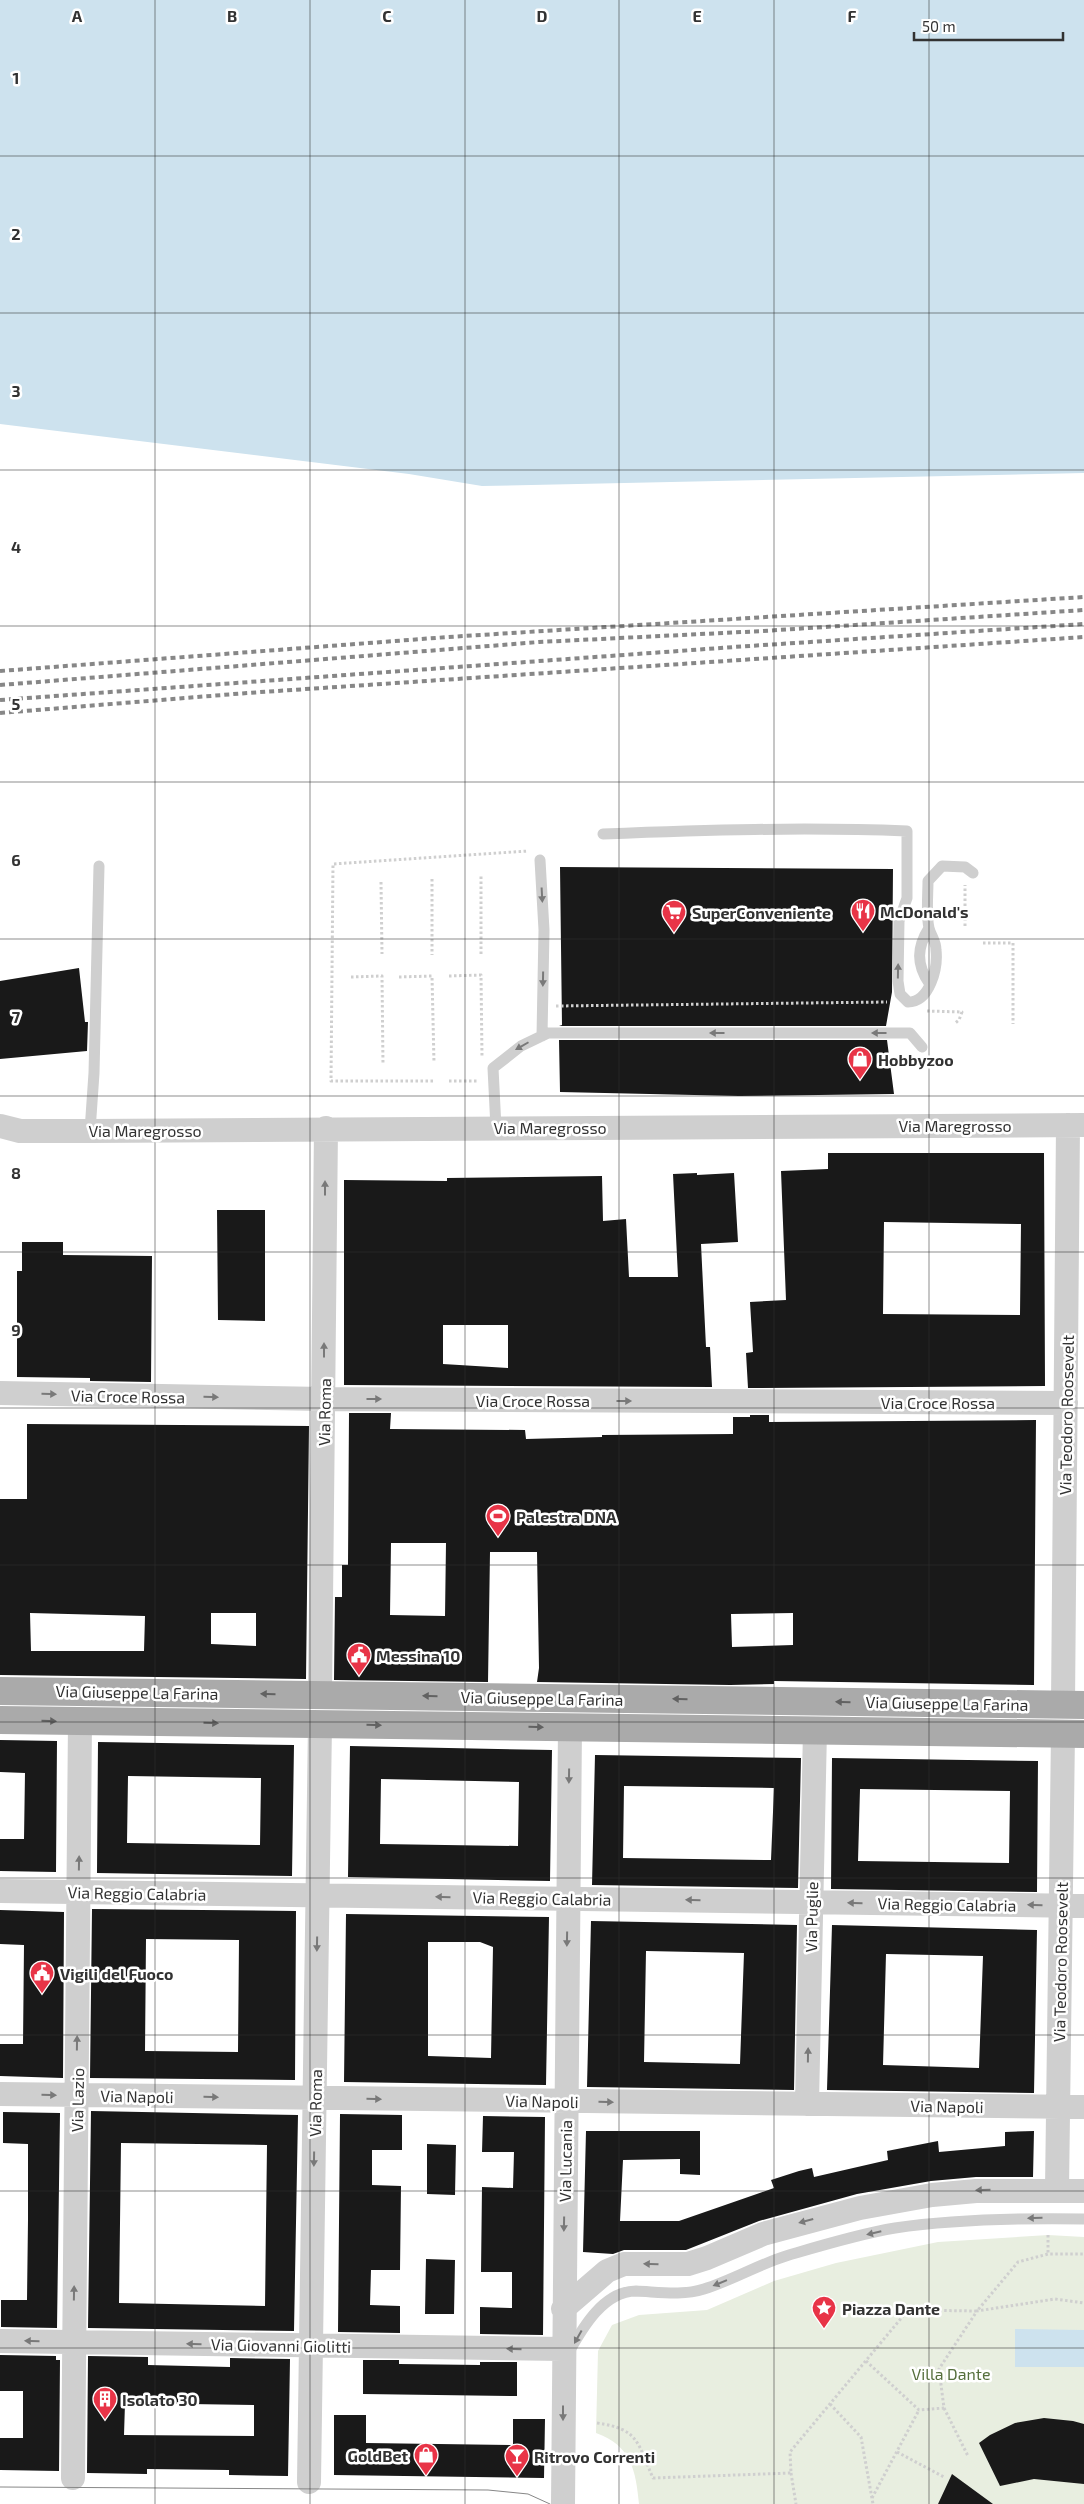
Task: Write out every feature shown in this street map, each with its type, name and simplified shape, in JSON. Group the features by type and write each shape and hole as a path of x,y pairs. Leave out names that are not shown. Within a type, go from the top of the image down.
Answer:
{"main road":[{"name":"Via Giuseppe La Farina","path":"0,1691 1073,1705"},
{"name":"Via Giuseppe La Farina","path":"0,1720 1073,1734"}],"street":[{"name":"Via Maregrosso","path":"5,1131 1076,1125"},
{"name":"Via Teodoro Roosevelt","path":"1073,1705 1066,1403 1076,1125"},
{"name":"Via Roma","path":"320,1695 326,1128"},
{"name":"Via Croce Rossa","path":"0,1393 324,1399 1066,1403"},
{"name":"Via Lazio","path":"73,2478 80,1721"},
{"name":"Via Roma","path":"309,2482 320,1724"},
{"name":"Via Lucania","path":"563,2504 563,2309 570,1727"},
{"name":"Via Puglie","path":"807,2104 815,1730"},
{"name":"Via Teodoro Roosevelt","path":"1057,2190 1061,1905 1073,1734"},
{"name":"Via Reggio Calabria","path":"0,1891 1084,1906"},
{"name":"Via Napoli","path":"0,2094 1084,2107"},
{"path":"563,2309 606,2271 624,2264 675,2265 697,2261 763,2234 825,2216 932,2195 986,2190 1084,2191"},
{"name":"Via Giovanni Giolitti","path":"0,2341 311,2345 563,2357"}],"lane":[{"path":"603,834 839,828 907,831 906,898 899,921 900,994 908,1002 919,1000 924,995 936,969 935,938 929,928 928,881 934,872 942,866 965,868 969,877"},
{"path":"538,855 544,930 542,1036"},
{"path":"90,1131 94,1073 99,866"},
{"path":"929,928 920,943 919,957 922,973 929,983"},
{"path":"496,1128 493,1068 521,1046 548,1033 910,1034 922,1047"},
{"path":"563,2357 592,2316 604,2304 620,2295 634,2291 664,2293 700,2290 788,2255 893,2228 964,2220 1084,2219"}],"path":[{"path":"433,1081 332,1081 333,864 538,855"},
{"path":"481,876 481,954"},
{"path":"965,926 969,877"},
{"path":"432,879 432,954"},
{"path":"381,882 382,954"},
{"path":"983,943 1013,943 1013,1024"},
{"path":"449,976 481,975 482,1063"},
{"path":"351,977 382,976 383,1065"},
{"path":"399,977 432,976 434,1063"},
{"path":"553,1006 893,1002"},
{"path":"922,1011 962,1012 959,1020 954,1024"},
{"path":"450,1081 483,1081"},
{"path":"1048,2234 1048,2254"},
{"path":"968,2456 944,2408 939,2369 977,2311 1018,2262 1048,2254 1084,2254"},
{"path":"796,2504 790,2452 908,2310 977,2311 1055,2299 1084,2303"},
{"path":"866,2361 919,2410 944,2408"},
{"path":"830,2404 861,2437 873,2504"},
{"path":"872,2499 919,2410"},
{"path":"597,2423 619,2426 635,2438 653,2478 791,2473"},
{"path":"897,2452 944,2476"}],"green space":[{"name":"Villa Dante","path":"1048,2235 1084,2237 1084,2504 639,2504 636,2481 630,2461 617,2445 608,2438 596,2433 598,2351 612,2325 639,2315 707,2310 774,2281 836,2263 938,2242"}],"water":[{"path":"0,0 1084,0 1084,473 482,486 409,474 0,424"},
{"path":"1015,2329 1084,2330 1084,2367 1015,2367"}],"building":[{"path":"560,867 893,869 892,992 886,1026 559,1026 562,1025"},
{"path":"79,968 85,1022 88,1022 87,1051 0,1059 0,981"},
{"path":"559,1040 887,1040 894,1094 739,1096 560,1092"},
{"path":"828,1153 1044,1153 1045,1386 748,1388 746,1353 753,1352 750,1302 786,1300 781,1171 828,1169","holes":["884,1222 1021,1224 1020,1315 883,1314"]},
{"path":"734,1173 738,1242 701,1244 706,1347 710,1347 712,1387 344,1385 344,1180 447,1181 447,1178 602,1176 603,1221 626,1219 629,1277 678,1277 673,1174","holes":["443,1325 508,1325 508,1368 443,1364"]},
{"path":"217,1210 265,1210 265,1321 218,1320"},
{"path":"22,1242 63,1242 63,1255 152,1256 151,1382 90,1381 90,1378 17,1377 17,1271 22,1271"},
{"path":"349,1413 391,1413 390,1429 525,1430 526,1439 602,1437 602,1435 733,1434 733,1417 750,1417 750,1415 769,1415 769,1422 1036,1420 1034,1685 774,1681 774,1684 730,1685 537,1682 539,1668 537,1552 490,1552 488,1682 334,1680 335,1597 342,1597 342,1565 348,1565","holes":["391,1543 446,1543 445,1616 390,1615","793,1613 793,1645 732,1647 731,1614"]},
{"path":"27,1424 309,1426 306,1679 0,1675 0,1499 27,1499","holes":["30,1613 145,1616 144,1651 31,1651","211,1613 256,1613 256,1646 211,1644"]},
{"path":"0,1740 57,1741 56,1872 0,1871 0,1839 24,1839 25,1773 0,1772"},
{"path":"98,1742 294,1745 292,1876 97,1873","holes":["128,1776 261,1778 260,1845 127,1843"]},
{"path":"350,1746 552,1750 550,1881 348,1877","holes":["381,1779 519,1782 518,1846 380,1844"]},
{"path":"595,1755 801,1758 798,1888 592,1885","holes":["624,1786 774,1788 771,1860 623,1858"]},
{"path":"832,1758 1038,1761 1037,1892 831,1889","holes":["860,1789 1010,1791 1009,1863 858,1861"]},
{"path":"92,1909 296,1911 295,2080 90,2078","holes":["146,1939 239,1940 238,2052 145,2051"]},
{"name":"Vigili del Fuoco","path":"0,1910 64,1912 63,2078 0,2076 0,2044 23,2044 24,1945 0,1944"},
{"path":"346,1914 549,1917 546,2085 344,2082","holes":["428,1942 480,1942 493,1947 491,2058 428,2056"]},
{"path":"591,1921 797,1925 794,2090 587,2087","holes":["646,1951 744,1953 740,2064 644,2062"]},
{"path":"832,1925 1037,1930 1034,2093 827,2090","holes":["886,1954 983,1956 979,2068 883,2065"]},
{"path":"91,2111 298,2115 294,2331 88,2328","holes":["121,2143 267,2145 265,2306 119,2303"]},
{"path":"3,2112 60,2113 57,2328 1,2327 1,2300 27,2300 28,2220 28,2144 3,2143"},
{"path":"340,2114 402,2115 402,2150 372,2150 372,2185 401,2186 400,2270 371,2270 370,2305 400,2306 400,2333 338,2332"},
{"path":"483,2116 545,2117 543,2335 480,2334 480,2307 512,2308 512,2272 481,2272 482,2187 513,2188 514,2152 482,2152"},
{"path":"586,2131 700,2131 700,2175 680,2174 680,2159 623,2160 620,2221 679,2221 774,2188 771,2180 799,2171 812,2168 814,2177 888,2160 887,2151 938,2141 939,2152 1005,2146 1005,2132 1034,2131 1033,2177 976,2177 931,2181 857,2194 759,2221 686,2250 624,2250 613,2254 583,2252"},
{"path":"427,2144 456,2145 455,2195 427,2194"},
{"path":"426,2259 455,2260 454,2314 425,2314"},
{"path":"0,2355 56,2356 56,2360 60,2360 59,2471 0,2470 0,2438 23,2438 23,2391 0,2391"},
{"name":"Isolato 30","path":"88,2356 148,2357 148,2365 230,2367 230,2358 290,2359 288,2476 229,2475 229,2470 147,2469 147,2474 87,2473","holes":["125,2403 254,2405 254,2436 124,2435"]},
{"path":"363,2360 399,2360 399,2364 480,2365 480,2362 517,2362 517,2396 363,2394"},
{"path":"334,2415 366,2415 366,2443 513,2445 513,2419 545,2419 544,2478 334,2475"},
{"path":"1044,2418 1084,2424 1084,2484 1034,2479 1000,2486 979,2443 990,2435 1015,2423"},
{"path":"952,2474 993,2504 938,2504"}],"tram line":[{"path":"0,2487 488,2490 528,2494 550,2504"}],"railway":[{"path":"0,671 448,637 1084,597"},
{"path":"0,685 539,642 763,631 1084,610"},
{"path":"0,700 734,647 1084,624"},
{"path":"0,713 247,693 1084,637"}],"place":[{"name":"McDonald's","path":"863,932"},
{"name":"SuperConveniente","path":"674,933"},
{"name":"Hobbyzoo","path":"860,1080"},
{"name":"Palestra DNA","path":"498,1537"},
{"name":"Messina 10","path":"359,1676"},
{"name":"Vigili del Fuoco","path":"42,1994"},
{"name":"Piazza Dante","path":"824,2329"},
{"name":"Isolato 30","path":"105,2420"},
{"name":"GoldBet","path":"426,2476"},
{"name":"Ritrovo Correnti","path":"517,2477"}]}
